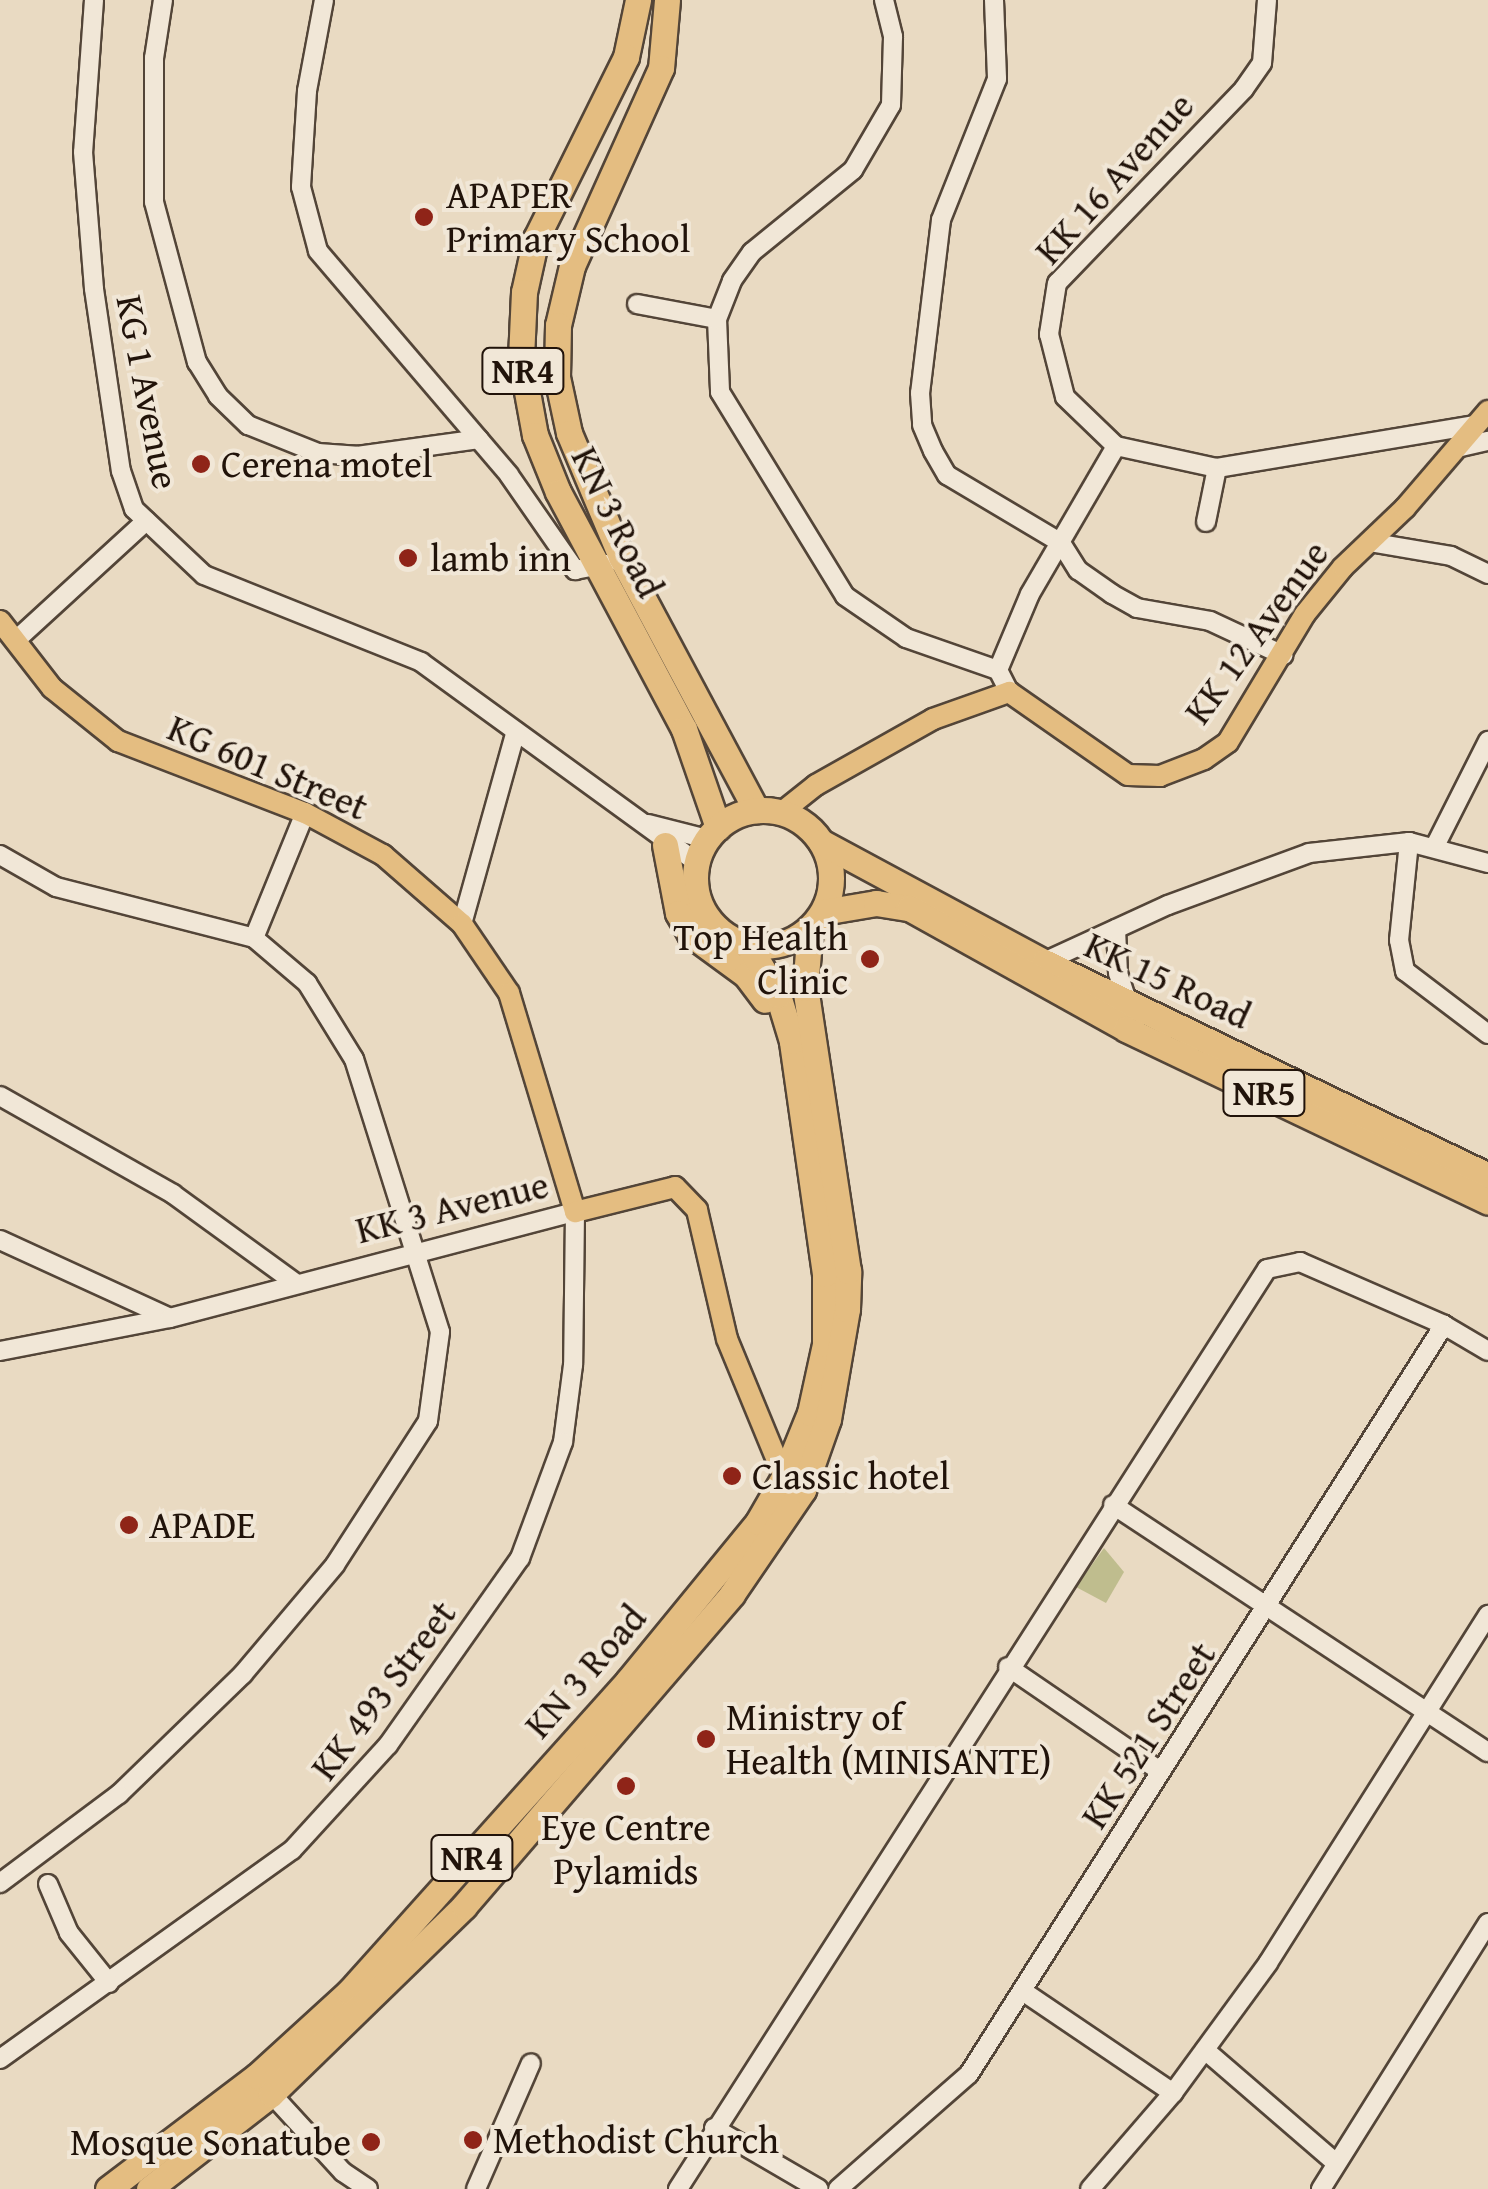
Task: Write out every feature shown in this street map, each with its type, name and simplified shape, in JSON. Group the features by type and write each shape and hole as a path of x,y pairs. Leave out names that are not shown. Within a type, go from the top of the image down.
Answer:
{"highway":[{"name":"KN 3 Road","path":"638,0 626,57 536,238 524,292 521,359 534,435 596,568 695,724"},
{"name":"KN 3 Road","path":"668,0 661,68 590,216 558,325 557,378 569,433 695,724"},
{"name":"NR4","path":"695,724 769,811 822,842"},
{"name":"NR4","path":"695,724 707,843 698,900 711,922 748,945"},
{"path":"707,843 769,811"},
{"path":"799,1046 816,920 831,889 822,842"},
{"name":"KK 15 Road","path":"822,842 1044,962 1488,1176"},
{"path":"665,845 678,913 690,934 746,975 799,1046"},
{"name":"KK 15 Road","path":"816,920 876,903 909,908 1126,1028 1488,1202"},
{"path":"799,1046 778,996 748,945 781,943 816,920"},
{"name":"KN 3 Road","path":"149,2189 464,1906 732,1594 828,1419 848,1272 799,1046"},
{"name":"KN 3 Road","path":"794,1483 824,1344 825,1274 799,1046"},
{"name":"KN 3 Road","path":"108,2189 264,2085"}],"main road":[{"name":"KK 12 Avenue","path":"1009,692 1110,768 1160,776 1228,742 1305,614 1369,542 1484,426"},
{"name":"KG 601 Street","path":"0,620 52,688 118,741 304,813 382,854 462,924 509,993 575,1212"},
{"path":"769,811 932,719 1009,692"},
{"name":"KK 3 Avenue","path":"575,1212 662,1188 688,1195 727,1340 758,1420 794,1483"},
{"path":"758,1420 801,1441"}],"street":[{"name":"KG 1 Avenue","path":"94,0 82,99 94,289 121,471 134,509 204,574 421,662 665,845 707,843"},
{"path":"163,0 154,58 154,202 197,362 218,396 248,425 318,454 357,456 479,439"},
{"path":"324,0 307,91 306,222 344,289 479,439 575,570 596,568 621,557"},
{"path":"884,0 892,36 890,105 865,155 752,252 716,320 720,392 845,596 906,638 998,670 1009,692"},
{"path":"994,0 998,78 941,220 922,425 947,475 1060,544 1078,570 1137,608 1210,621 1283,655"},
{"name":"KK 16 Avenue","path":"1116,446 1064,396 1049,334 1052,297 1067,267 1125,219 1244,89 1262,62 1267,0"},
{"path":"637,304 716,320"},
{"path":"998,670 1060,544 1116,446 1216,468 1484,426"},
{"path":"1206,522 1216,468"},
{"path":"15,641 146,521"},
{"path":"1369,542 1452,556 1488,574"},
{"path":"462,924 516,731"},
{"path":"1434,848 1488,740"},
{"path":"254,938 304,813"},
{"name":"KG 1 Avenue","path":"630,816 707,843"},
{"path":"1410,842 1399,940 1404,971 1488,1034"},
{"path":"1044,962 1116,929 1310,853 1410,842 1488,863"},
{"path":"0,855 56,887 254,938 307,983 341,1034 420,1252 440,1332 437,1393 388,1490 242,1674 119,1794 0,1884"},
{"path":"1116,929 1119,979 1128,1003"},
{"path":"0,1096 173,1194 294,1282"},
{"name":"KK 3 Avenue","path":"0,1351 170,1318 294,1282 575,1212"},
{"name":"KK 493 Street","path":"0,2059 245,1889 334,1809 445,1668 520,1558 563,1442 574,1366 575,1212"},
{"path":"0,1240 170,1318"},
{"path":"678,2189 1008,1667 1266,1269 1300,1262 1444,1325 1488,1352"},
{"name":"KK 521 Street","path":"838,2189 969,2074 1160,1771 1271,1605 1444,1325"},
{"path":"1114,1505 1271,1605 1488,1752"},
{"path":"1090,2189 1205,2050 1430,1715 1488,1614"},
{"path":"1008,1667 1160,1771"},
{"path":"48,1884 69,1933 108,1983"},
{"path":"1322,2189 1488,1923"},
{"path":"1024,1992 1173,2093"},
{"path":"1205,2050 1336,2164"},
{"path":"476,2189 532,2063"},
{"path":"264,2085 343,2172 368,2189"},
{"path":"714,2128 819,2189"}],"shaded area":[{"path":"1104,1548 1124,1572 1106,1603 1076,1587"}],"place":[{"name":"APAPER Primary School","path":"424,217"},
{"name":"Cerena motel","path":"201,464"},
{"name":"lamb inn","path":"408,558"},
{"name":"Top Health Clinic","path":"870,959"},
{"name":"Classic hotel","path":"732,1476"},
{"name":"APADE","path":"129,1525"},
{"name":"Ministry of Health (MINISANTE)","path":"706,1739"},
{"name":"Eye Centre Pylamids","path":"626,1786"},
{"name":"Methodist Church","path":"473,2140"},
{"name":"Mosque Sonatube","path":"371,2142"}]}
